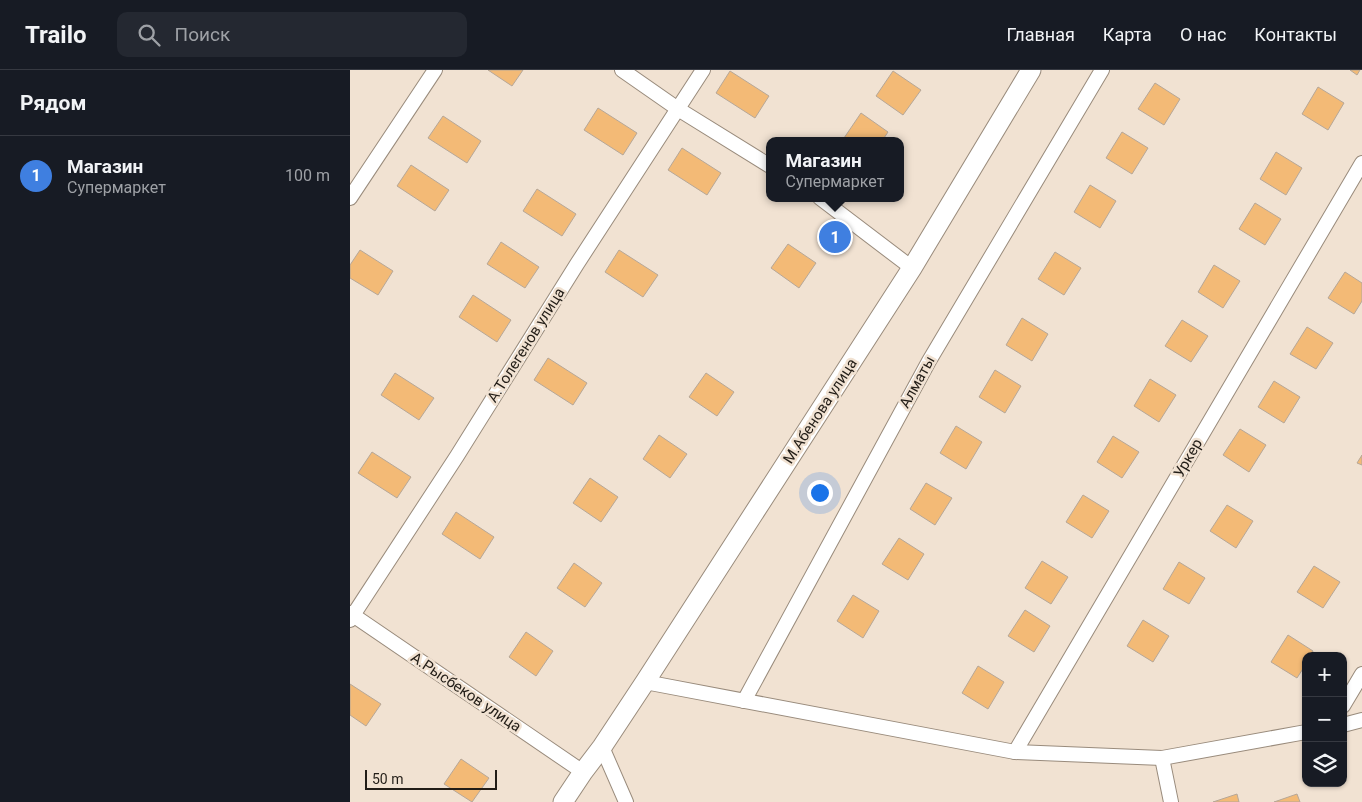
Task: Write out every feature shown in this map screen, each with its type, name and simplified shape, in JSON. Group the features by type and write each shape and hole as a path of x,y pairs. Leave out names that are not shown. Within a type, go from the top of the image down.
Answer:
{"main road":[{"name":"М.Абенова улица","path":"562,802 602,747 645,682 912,268 1031,70"}],"street":[{"path":"350,198 435,70"},
{"path":"622,70 678,109 766,164"},
{"name":"А.Толегенов улица","path":"351,616 457,456 577,264 703,70"},
{"name":"Алматы","path":"744,701 929,361 1102,70"},
{"name":"Уркер","path":"1015,752 1362,163"},
{"path":"825,202 912,268"},
{"name":"А.Рысбеков улица","path":"351,616 583,772"},
{"path":"1347,699 1362,674"},
{"path":"645,682 1015,752 1162,758 1302,733"},
{"path":"1347,724 1362,720"},
{"path":"602,747 626,802"},
{"path":"1162,758 1171,802"}],"building":[{"path":"488,70 523,70 512,86"},
{"path":"1350,70 1360,70 1357,75"},
{"path":"730,71 769,96 755,118 716,93"},
{"path":"893,71 921,90 903,115 876,96"},
{"path":"1155,83 1180,99 1164,125 1138,109"},
{"path":"1318,87 1344,103 1328,130 1302,114"},
{"path":"598,108 637,133 623,155 584,130"},
{"path":"861,113 888,132 885,137 845,137"},
{"path":"443,116 481,141 467,163 428,138"},
{"path":"1122,132 1148,148 1132,174 1106,158"},
{"path":"682,148 721,173 707,195 668,170"},
{"path":"1276,152 1302,168 1286,195 1260,179"},
{"path":"411,165 449,190 435,211 397,186"},
{"path":"1090,185 1116,201 1100,228 1074,212"},
{"path":"537,189 576,214 562,236 523,211"},
{"path":"1255,203 1281,219 1265,245 1239,229"},
{"path":"501,242 539,267 525,288 487,264"},
{"path":"788,244 816,263 799,288 771,268"},
{"path":"360,250 393,271 378,295 350,278 350,265"},
{"path":"619,250 658,275 643,297 605,272"},
{"path":"1055,252 1081,268 1064,295 1038,279"},
{"path":"1214,265 1240,281 1223,308 1198,292"},
{"path":"1345,272 1362,283 1362,301 1354,314 1328,298"},
{"path":"473,295 511,320 497,342 459,317"},
{"path":"1022,318 1048,334 1032,361 1006,345"},
{"path":"1182,320 1208,336 1191,362 1165,346"},
{"path":"1307,327 1333,343 1316,369 1290,354"},
{"path":"548,358 587,383 573,405 534,380"},
{"path":"995,370 1021,386 1005,413 979,397"},
{"path":"395,373 434,398 419,420 381,395"},
{"path":"706,373 734,392 717,416 689,397"},
{"path":"1150,379 1176,395 1159,422 1134,406"},
{"path":"1274,381 1300,397 1284,423 1258,407"},
{"path":"956,426 982,442 966,469 940,453"},
{"path":"1240,429 1266,445 1249,472 1223,455"},
{"path":"659,435 687,454 670,478 643,459"},
{"path":"1113,436 1139,452 1122,478 1097,462"},
{"path":"372,452 411,477 397,498 358,473"},
{"path":"1362,455 1362,465 1357,463"},
{"path":"590,478 618,497 601,522 573,503"},
{"path":"926,483 952,498 935,525 910,509"},
{"path":"1083,495 1109,511 1092,538 1066,522"},
{"path":"1227,505 1253,521 1236,548 1210,531"},
{"path":"456,512 494,537 480,559 442,534"},
{"path":"899,538 924,554 908,580 882,564"},
{"path":"1042,561 1068,577 1051,604 1025,588"},
{"path":"1179,562 1205,578 1189,604 1163,589"},
{"path":"574,563 602,583 585,607 557,588"},
{"path":"1314,566 1340,582 1323,608 1297,592"},
{"path":"853,595 879,611 863,638 837,621"},
{"path":"1025,610 1050,626 1034,652 1008,636"},
{"path":"1143,620 1169,636 1153,662 1127,646"},
{"path":"526,632 553,651 536,676 509,657"},
{"path":"1288,635 1313,651 1302,652 1302,670 1297,678 1271,662"},
{"path":"978,666 1004,682 988,709 962,693"},
{"path":"350,684 381,704 366,726 350,715"},
{"path":"461,759 489,778 472,802 444,784"},
{"path":"1237,794 1239,802 1213,802"},
{"path":"1297,794 1300,802 1274,802"}],"place":[{"name":"Магазин","path":"835,237"}]}
